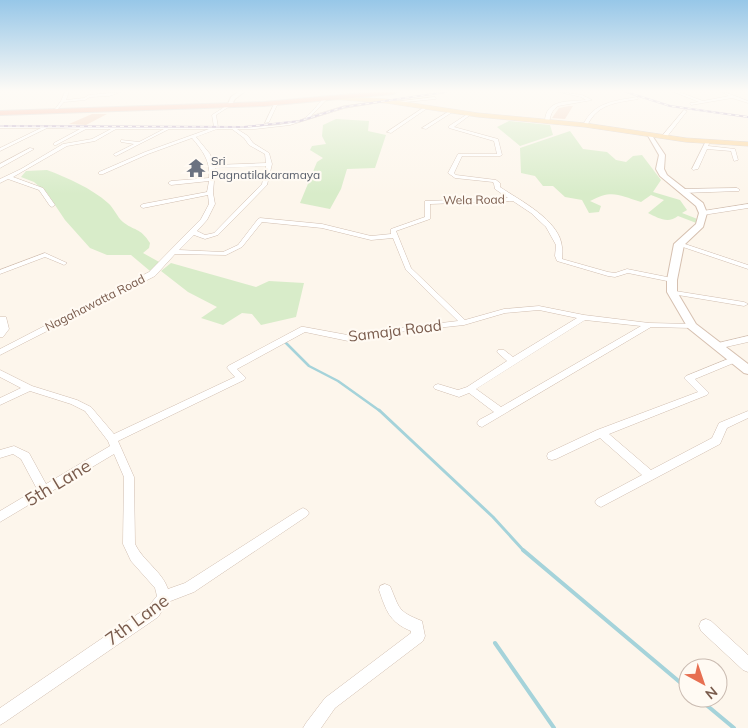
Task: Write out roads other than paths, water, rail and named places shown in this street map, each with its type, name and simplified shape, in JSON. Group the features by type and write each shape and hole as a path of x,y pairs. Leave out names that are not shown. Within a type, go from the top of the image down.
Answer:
{"main road":[{"path":"590,126 708,144 748,144"}],"street":[{"path":"0,127 233,129 268,126"},
{"path":"389,132 399,126"},
{"path":"452,126 451,127 496,140 500,155 460,155 451,173 455,176 494,181 497,183 498,188 530,208 543,219 554,233 560,247 559,260 579,264 603,274 622,274 627,271 672,280"},
{"path":"664,137 673,126"},
{"path":"0,150 47,127"},
{"path":"55,144 86,127"},
{"path":"3,179 65,145 82,141 90,142 117,128"},
{"path":"116,156 168,128"},
{"path":"101,173 136,156 152,152 214,128"},
{"path":"193,232 205,237 216,234 265,184 269,164 267,153 251,144 246,137 233,129"},
{"path":"648,135 662,155 660,169 664,176 700,205 703,213 700,225 678,244 672,292 692,326 748,370"},
{"path":"193,136 212,167 269,164"},
{"path":"122,141 139,143"},
{"path":"696,169 708,144 733,150 736,160"},
{"path":"0,166 32,149"},
{"name":"Nagahawatta Road","path":"0,352 152,274 204,220 211,208 212,204 209,193 212,167"},
{"path":"171,183 211,178"},
{"path":"3,179 41,189 52,205"},
{"path":"684,191 738,190"},
{"path":"143,206 209,193"},
{"name":"Wela Road","path":"394,236 393,230 428,218 428,202 515,199"},
{"path":"703,213 748,206"},
{"path":"174,252 224,254 240,246 260,220 322,226 371,238 394,236 408,269 464,322"},
{"path":"678,244 748,267"},
{"path":"0,272 44,256 49,256 64,263"},
{"path":"738,264 748,258"},
{"path":"672,292 744,304"},
{"name":"Samaja Road","path":"114,443 241,378 231,368 304,329 353,339 399,330 464,322 504,311 539,308 584,317 649,325 692,326"},
{"path":"438,386 459,394 470,389 584,317"},
{"path":"0,335 5,329 1,318"},
{"path":"482,422 649,325"},
{"path":"717,346 748,340"},
{"path":"501,352 513,361"},
{"path":"552,456 601,433 704,393 689,378 733,360"},
{"path":"0,373 29,388 74,402 88,409 114,443 129,477 129,544 135,557 160,585 164,597"},
{"path":"0,402 29,388"},
{"path":"470,389 501,412"},
{"path":"601,502 716,441 723,426 748,414"},
{"path":"601,433 649,475"},
{"name":"5th Lane","path":"0,517 44,491 114,443"},
{"path":"0,454 14,450 25,456 44,491"},
{"name":"7th Lane","path":"0,717 153,612 164,597 189,588 303,513"},
{"path":"311,728 330,704 418,636 417,626 404,623 394,614 384,590"},
{"path":"706,626 748,665"}],"waterway":[{"path":"285,342 309,366 338,381 380,411"},
{"path":"379,410 493,517 523,550"},
{"path":"523,550 678,681"},
{"path":"495,643 554,728"},
{"path":"710,708 734,728"}],"railway":[{"path":"0,126 254,126"}],"place":[{"name":"Sri Pagnatilakaramaya","path":"196,168"}]}
